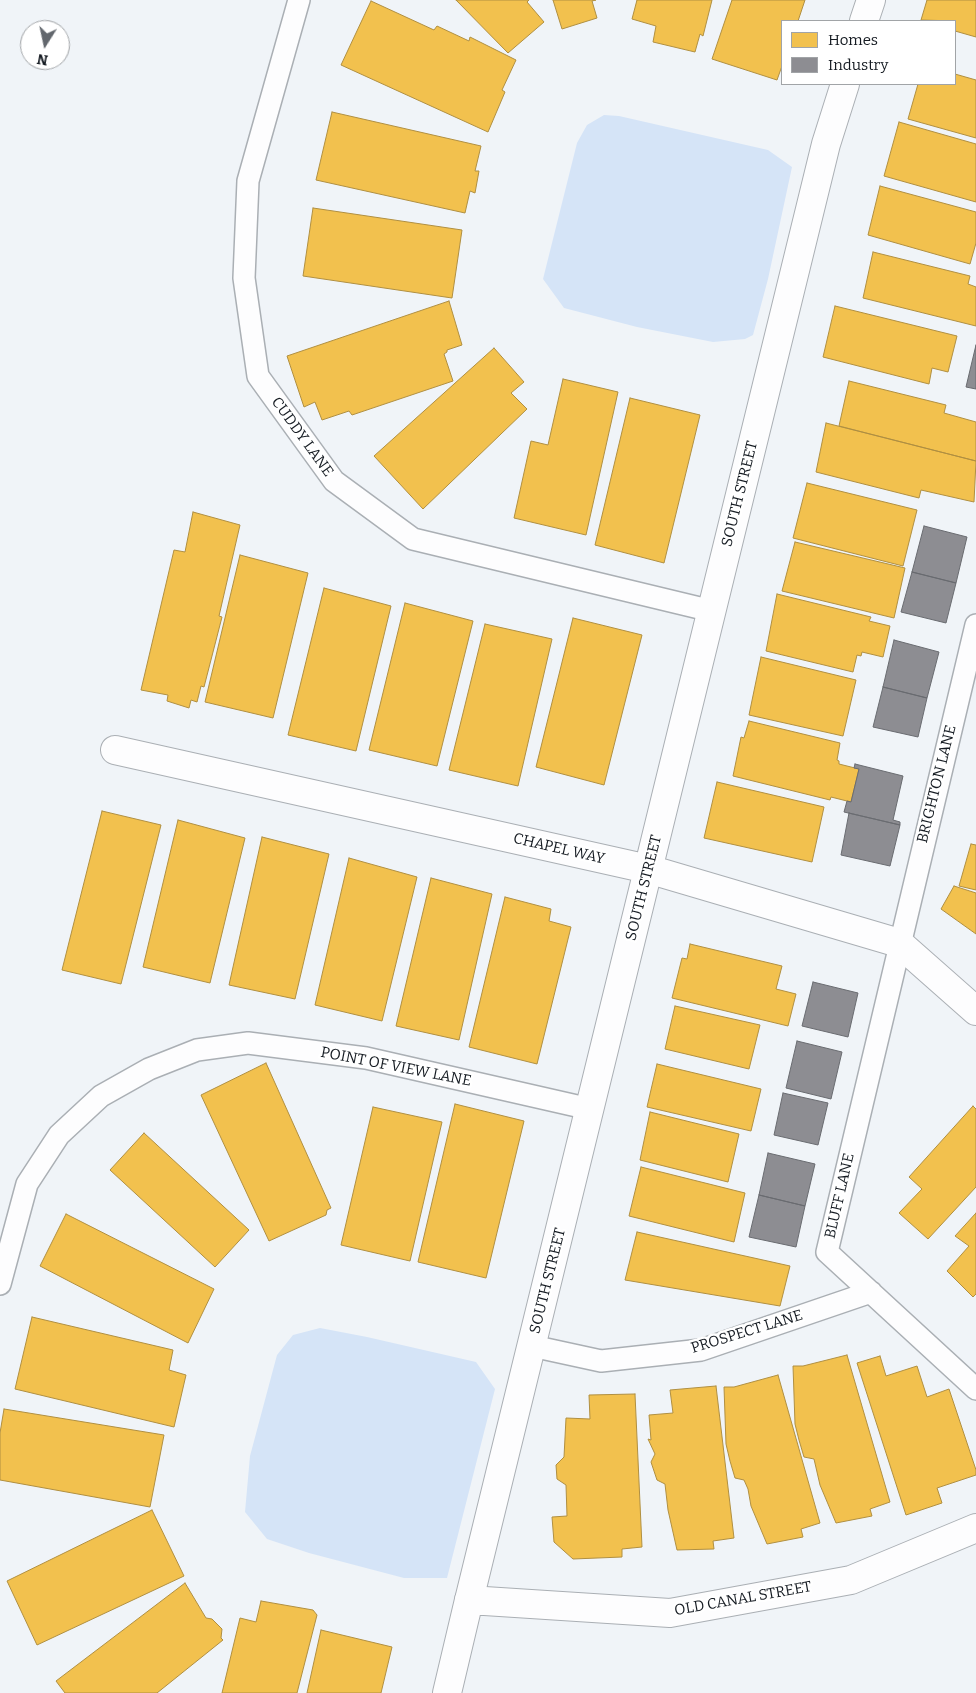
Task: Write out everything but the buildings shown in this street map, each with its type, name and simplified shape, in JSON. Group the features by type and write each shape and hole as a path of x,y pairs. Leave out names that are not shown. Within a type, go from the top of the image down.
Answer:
{"street":[{"path":"864,20 871,0"},
{"name":"SOUTH STREET","path":"447,1693 826,144 845,85"},
{"name":"CHAPEL WAY","path":"115,750 648,869 899,943 976,1011"},
{"name":"OLD CANAL STREET","path":"469,1600 670,1613 851,1580 976,1528"}],"lane":[{"name":"CUDDY LANE","path":"299,0 248,182 244,278 258,376 334,481 413,539 712,611"},
{"name":"BRIGHTON LANE","path":"899,943 976,625"},
{"name":"BLUFF LANE","path":"899,943 827,1252 976,1390"},
{"name":"POINT OF VIEW LANE","path":"0,1284 27,1184 60,1135 102,1096 149,1069 197,1050 248,1043 366,1058 590,1109"},
{"name":"PROSPECT LANE","path":"532,1346 601,1361 700,1350 871,1292"}],"shaded area":[{"path":"604,115 619,116 768,150 792,167 768,279 753,335 745,339 713,342 637,327 564,308 543,279 577,143 587,125"},
{"path":"320,1328 476,1362 495,1389 447,1578 404,1578 309,1553 267,1539 245,1512 250,1456 277,1355 293,1335"}]}
